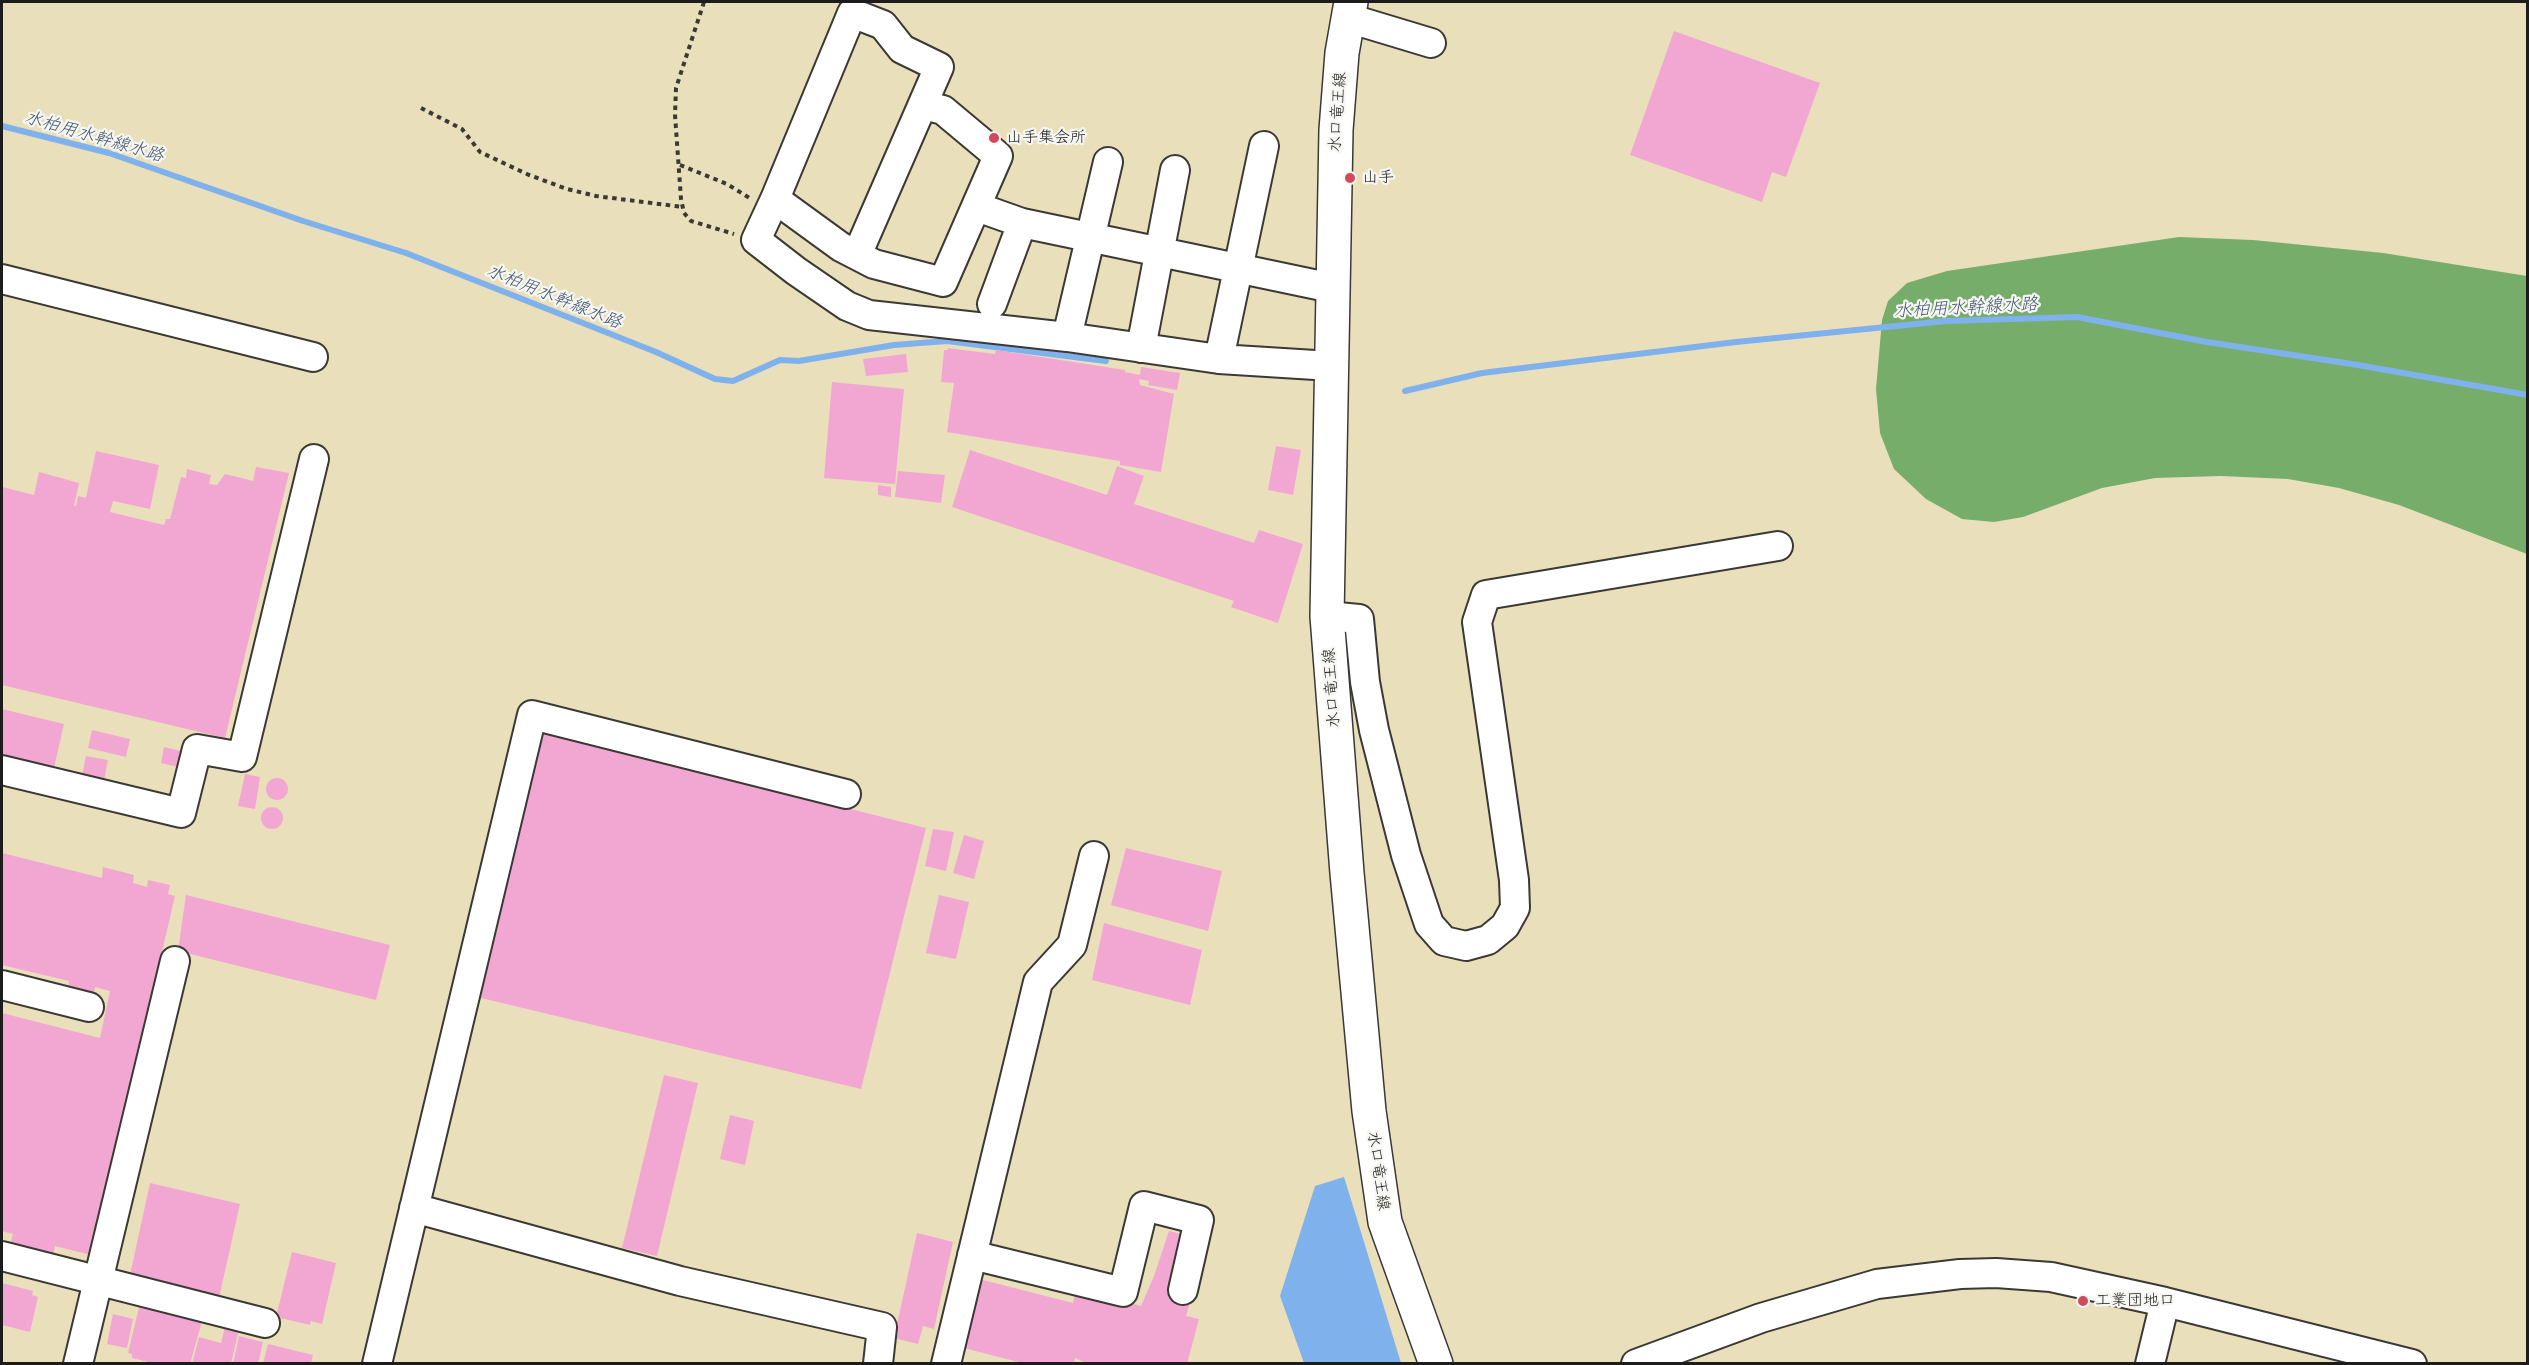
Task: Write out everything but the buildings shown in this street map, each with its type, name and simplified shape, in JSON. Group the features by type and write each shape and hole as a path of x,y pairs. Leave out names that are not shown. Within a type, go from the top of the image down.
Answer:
{"main road":[{"name":"水口竜王線","path":"1349,10 1336,130 1327,616 1348,885 1374,1144 1385,1222 1436,1364"}],"street":[{"path":"1349,10 1431,43"},
{"path":"857,255 939,67 902,49 883,25 852,13 756,240 796,271 857,311 869,315 1067,338 1219,360 1331,366"},
{"path":"772,205 841,247 874,264 943,282 998,156 943,110 923,105"},
{"path":"1219,360 1264,146"},
{"path":"1067,338 1108,162"},
{"path":"1141,348 1174,170"},
{"path":"976,207 1022,224 1332,288"},
{"path":"992,304 1022,224"},
{"path":"2,279 313,357"},
{"path":"2,770 181,813 197,748 242,756 314,459"},
{"path":"1327,616 1359,619 1365,682 1374,730 1406,855 1429,924 1444,941 1466,946 1488,940 1505,926 1515,908 1514,880 1477,622 1486,595 1778,546"},
{"path":"376,1364 532,715 846,794"},
{"path":"946,1364 1038,982 1072,945 1094,856"},
{"path":"78,1364 96,1280 175,961"},
{"path":"2,985 89,1007"},
{"path":"972,1255 1123,1292 1144,1206 1199,1220 1183,1290"},
{"path":"414,1208 680,1281 882,1327 878,1364"},
{"path":"2,1256 265,1323"},
{"path":"1636,1364 1821,1299 1877,1284 1921,1277 1996,1273 2051,1277 2165,1302 2357,1357 2412,1364"},
{"path":"2150,1364 2165,1302"}],"path":[{"path":"704,2 676,88 675,115 684,213 691,221 702,226 756,240"},
{"path":"421,108 462,129 480,152 529,175 567,189 596,196 683,207"},
{"path":"680,165 772,205"}],"green space":[{"path":"2179,237 2253,240 2383,253 2527,276 2527,554 2399,505 2339,488 2288,479 2221,476 2155,478 2102,488 2023,517 1994,522 1962,519 1926,499 1894,469 1880,433 1876,389 1882,320 1888,301 1907,283 1947,271"}],"water":[{"path":"1344,1177 1401,1363 1304,1363 1280,1296 1315,1186"}],"waterway":[{"name":"水柏用水幹線水路","path":"2,126 109,153 303,221 406,253 656,352 715,379 733,381 780,360 799,361 894,345 947,341 1106,361"},
{"name":"水柏用水幹線水路","path":"1405,391 1482,373 1736,342 1946,321 2077,317 2207,342 2352,364 2528,395"}],"place":[{"name":"山手集会所","path":"994,138"},
{"name":"山手","path":"1350,178"},
{"name":"工業団地口","path":"2083,1301"}]}
